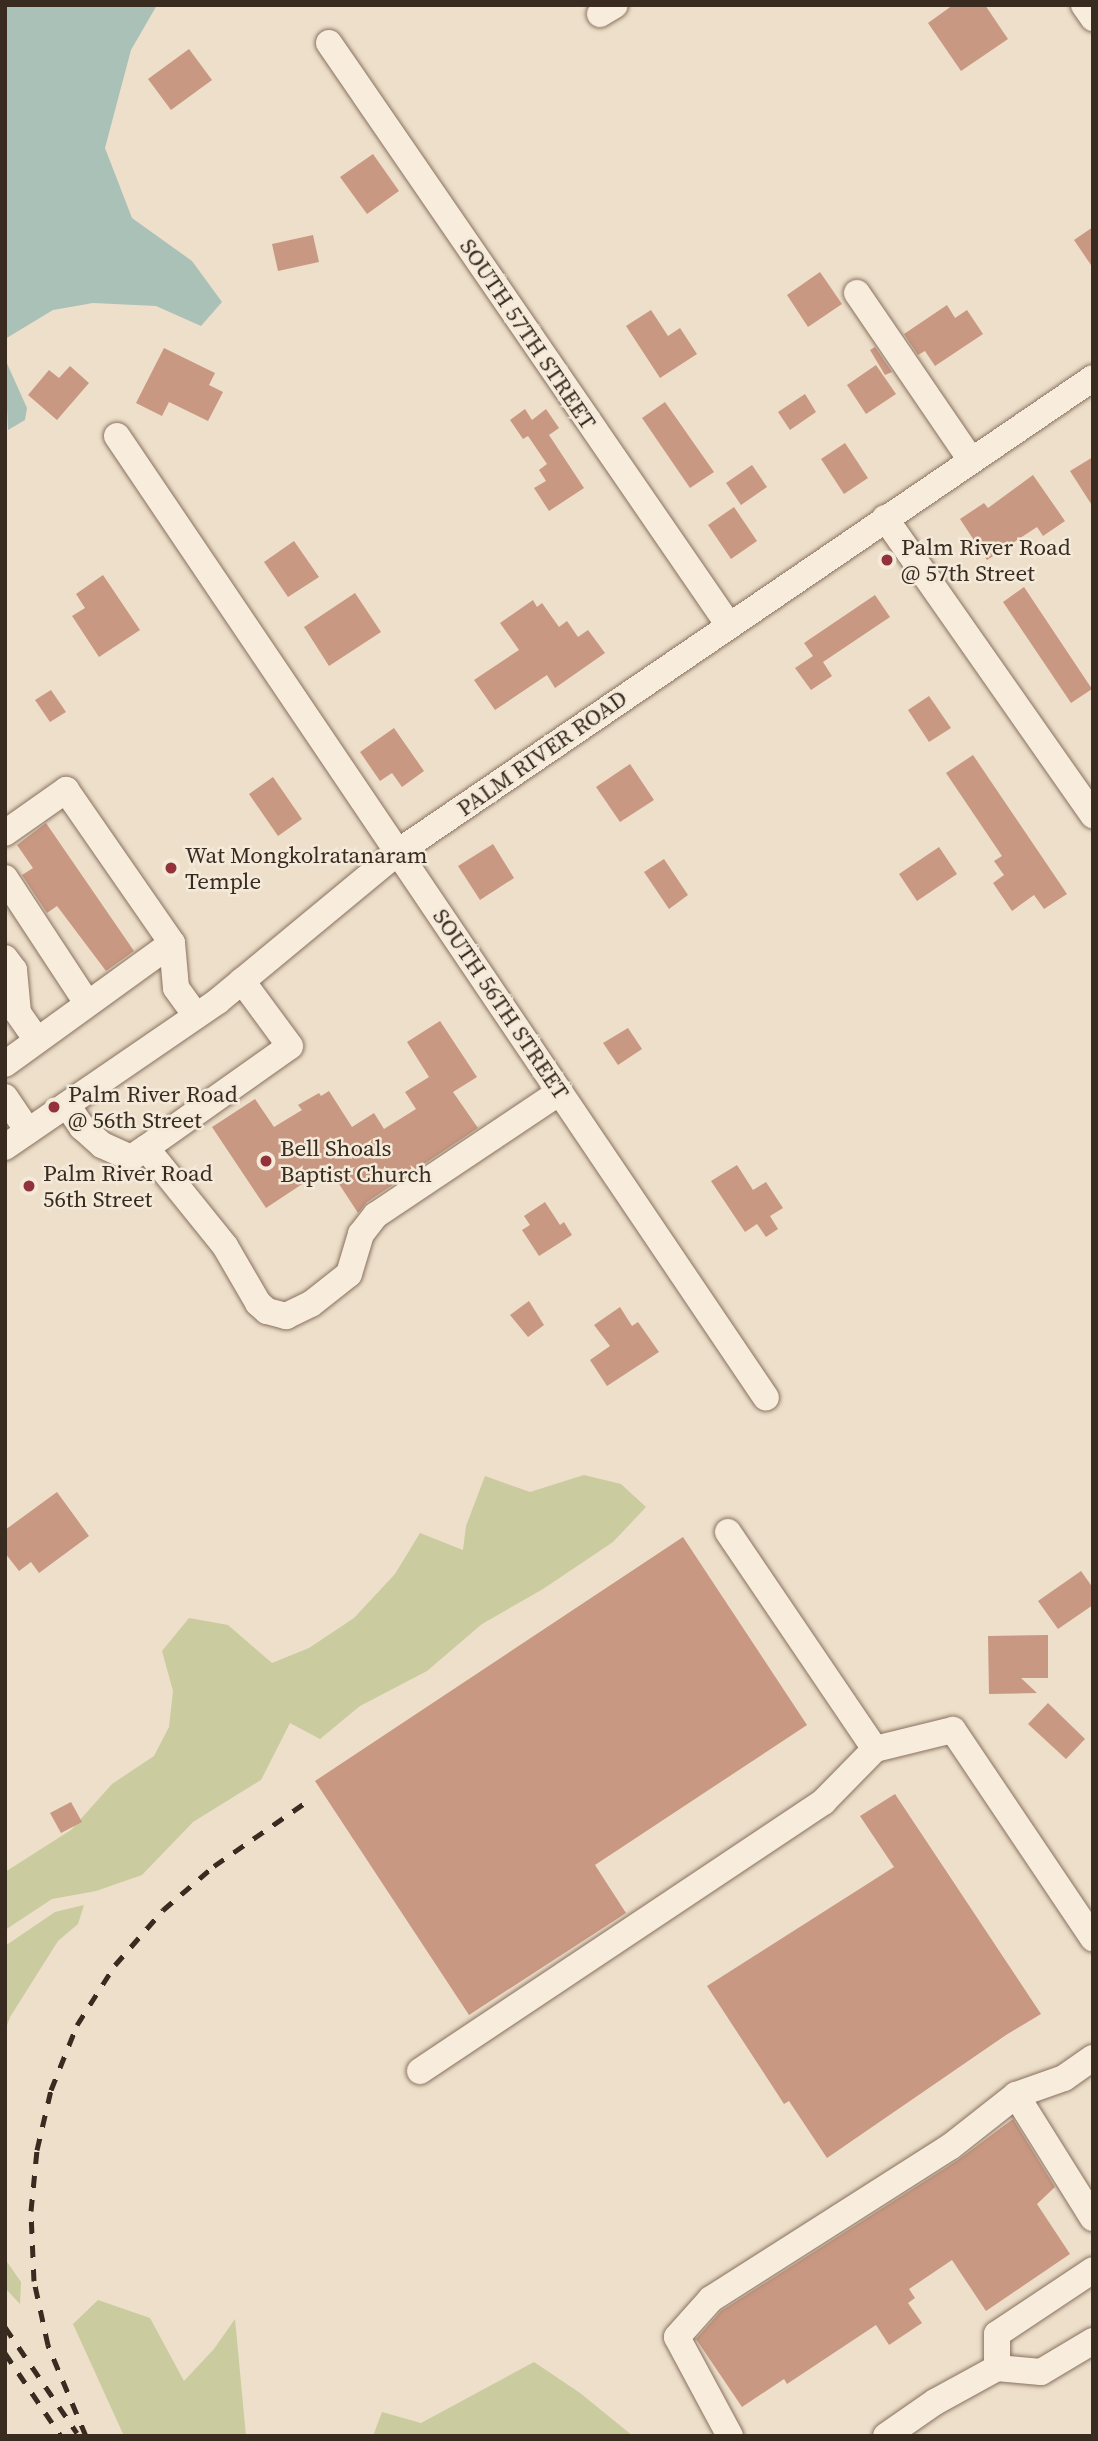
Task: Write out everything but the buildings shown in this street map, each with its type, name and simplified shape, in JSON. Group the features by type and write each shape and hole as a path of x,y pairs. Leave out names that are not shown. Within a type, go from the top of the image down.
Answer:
{"street":[{"path":"1084,5 1093,18"},
{"name":"SOUTH 57TH STREET","path":"329,43 728,624"},
{"path":"857,293 971,460"},
{"name":"PALM RIVER ROAD","path":"5,1147 196,1016 398,852 728,624 1093,378"},
{"name":"SOUTH 56TH STREET","path":"117,436 766,1398"},
{"path":"885,518 1093,815"},
{"path":"5,833 66,790 172,943 176,988 196,1016"},
{"path":"5,878 87,1003"},
{"path":"5,1064 172,943"},
{"path":"5,958 14,970 18,1013 36,1039"},
{"path":"67,1105 82,1127 102,1145 131,1158 290,1046 242,981"},
{"path":"146,1148 225,1246 258,1303 267,1311 286,1316 321,1297 349,1274 361,1234 376,1215 560,1092"},
{"path":"5,1097 28,1131"},
{"path":"729,1532 875,1748"},
{"path":"420,2071 823,1802 875,1748 953,1730 1093,1938"},
{"path":"730,2436 677,2337 711,2299 950,2147 1016,2095 1064,2078 1093,2058"},
{"path":"1016,2095 1093,2218"},
{"path":"997,2368 995,2342 998,2334 1093,2270"},
{"path":"886,2436 935,2403 997,2368 1041,2372 1093,2341"}],"green space":[{"path":"584,1475 621,1484 646,1507 613,1542 543,1589 482,1624 427,1671 360,1706 320,1739 290,1723 261,1780 193,1822 142,1875 96,1891 52,1899 5,1930 5,1872 71,1830 112,1784 154,1756 169,1727 173,1691 162,1651 189,1618 228,1625 272,1663 309,1648 354,1618 395,1574 420,1533 463,1550 466,1526 485,1476 530,1492"},
{"path":"84,1905 78,1924 58,1941 10,2017 5,2031 5,1946 55,1912"},
{"path":"5,2259 21,2282 20,2304 5,2288"},
{"path":"98,2300 150,2318 184,2381 214,2349 235,2319 246,2436 124,2436 73,2324"},
{"path":"534,2362 580,2393 633,2436 373,2436 382,2412 421,2423"}],"shaded area":[{"path":"5,5 157,5 131,50 105,148 132,218 192,261 222,302 201,326 156,306 93,303 53,310 5,339"},
{"path":"5,359 27,408 25,420 8,430"}],"railway":[{"path":"86,2436 48,2345 34,2281 31,2211 37,2150 51,2090 77,2025 115,1965 163,1910 214,1866 306,1802"},
{"path":"5,2327 77,2433"},
{"path":"5,2353 61,2436"}],"place":[{"name":"Palm River Road @ 57th Street","path":"887,560"},
{"name":"Wat Mongkolratanaram Temple","path":"171,868"},
{"name":"Palm River Road @ 56th Street","path":"54,1107"},
{"name":"Bell Shoals Baptist Church","path":"266,1161"},
{"name":"Palm River Road 56th Street","path":"29,1186"}]}
